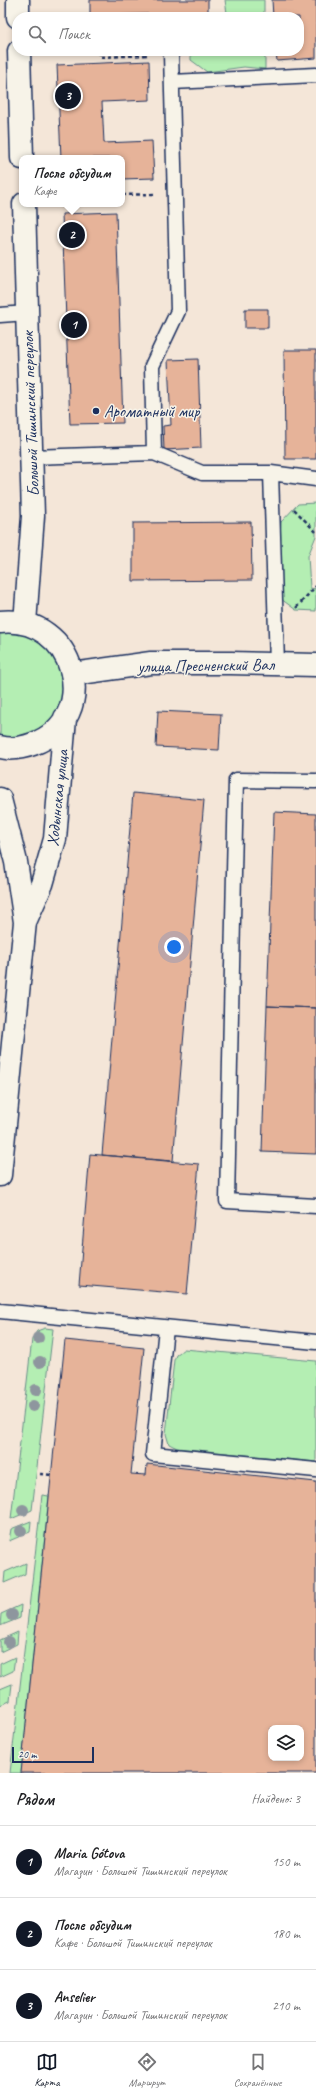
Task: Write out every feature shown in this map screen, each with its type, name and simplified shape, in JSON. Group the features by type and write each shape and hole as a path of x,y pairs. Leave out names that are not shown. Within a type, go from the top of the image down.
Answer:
{"street":[{"path":"18,0 18,12"},
{"path":"19,56 22,155"},
{"name":"Большой Тишинский переулок","path":"24,207 33,516 25,623"},
{"path":"0,622 11,621 25,623 39,628 51,636 61,647 69,660 73,674 74,689 71,704 65,718 54,731 39,742 23,748 0,748"},
{"name":"улица Пресненский Вал","path":"73,674 151,663 316,665"},
{"name":"Ходынская улица","path":"25,922 42,884 56,839 65,718"},
{"name":"Ходынская улица","path":"0,799 16,862 25,922 0,1175"}],"lane":[{"path":"154,454 152,366 178,311 171,56"},
{"path":"172,82 316,75"},
{"path":"0,315 27,313"},
{"path":"31,457 154,454 202,473 271,473 316,479"},
{"path":"271,473 277,664"},
{"path":"316,781 236,780 227,1202 316,1206"},
{"path":"0,1311 316,1342"},
{"path":"166,1328 153,1454 316,1470"}],"path":[{"path":"100,56 124,56"},
{"path":"125,195 175,194"},
{"path":"295,610 316,586"},
{"path":"40,1474 52,1475"}],"green space":[{"path":"225,0 264,0 264,12 227,12"},
{"path":"191,56 265,56 265,69 244,67 207,72 191,60"},
{"path":"316,503 316,536 308,556 310,588 316,589 316,611 296,610 281,599 278,563 281,522 298,504"},
{"path":"0,631 32,633 63,667 64,698 49,725 21,738 0,738"},
{"path":"45,1328 53,1329 32,1510 11,1519 32,1339 37,1331"},
{"path":"184,1349 316,1361 316,1462 177,1448 169,1444 166,1434 174,1360 176,1355"},
{"path":"42,1495 49,1496 21,1773 10,1773"},
{"path":"31,1521 30,1532 9,1541 11,1529"},
{"path":"26,1563 25,1574 4,1583 5,1572"},
{"path":"21,1605 20,1618 0,1626 1,1614"},
{"path":"18,1632 17,1644 0,1652 0,1640"},
{"path":"15,1657 13,1671 0,1677 0,1664"},
{"path":"12,1684 10,1701 0,1705 0,1689"}],"building":[{"path":"90,0 208,0 208,12 90,12"},
{"path":"272,0 316,0 316,58 277,61 276,56 304,56 304,12 273,12"},
{"path":"149,61 150,100 102,102 104,143 152,141 154,178 125,179 125,155 61,155 57,65"},
{"path":"116,212 123,423 70,424 62,214"},
{"path":"245,309 268,309 268,328 245,328"},
{"path":"284,350 316,350 316,459 285,459"},
{"path":"198,359 201,448 164,450 163,426 171,425 168,360"},
{"path":"251,522 252,580 133,581 133,523"},
{"path":"158,711 221,714 219,750 156,747"},
{"path":"133,793 204,800 173,1161 102,1155"},
{"path":"274,812 316,814 316,1008 267,1006"},
{"path":"267,1006 316,1008 316,1154 262,1152"},
{"path":"90,1154 199,1164 187,1294 79,1285"},
{"path":"65,1340 144,1348 131,1474 146,1475 147,1464 316,1482 316,1773 21,1773"}],"place":[{"name":"Anselier","path":"68,96"},
{"name":"После обсудим","path":"72,235"},
{"name":"Maria Gótova","path":"74,325"},
{"name":"Ароматный мир","path":"96,411"}]}
